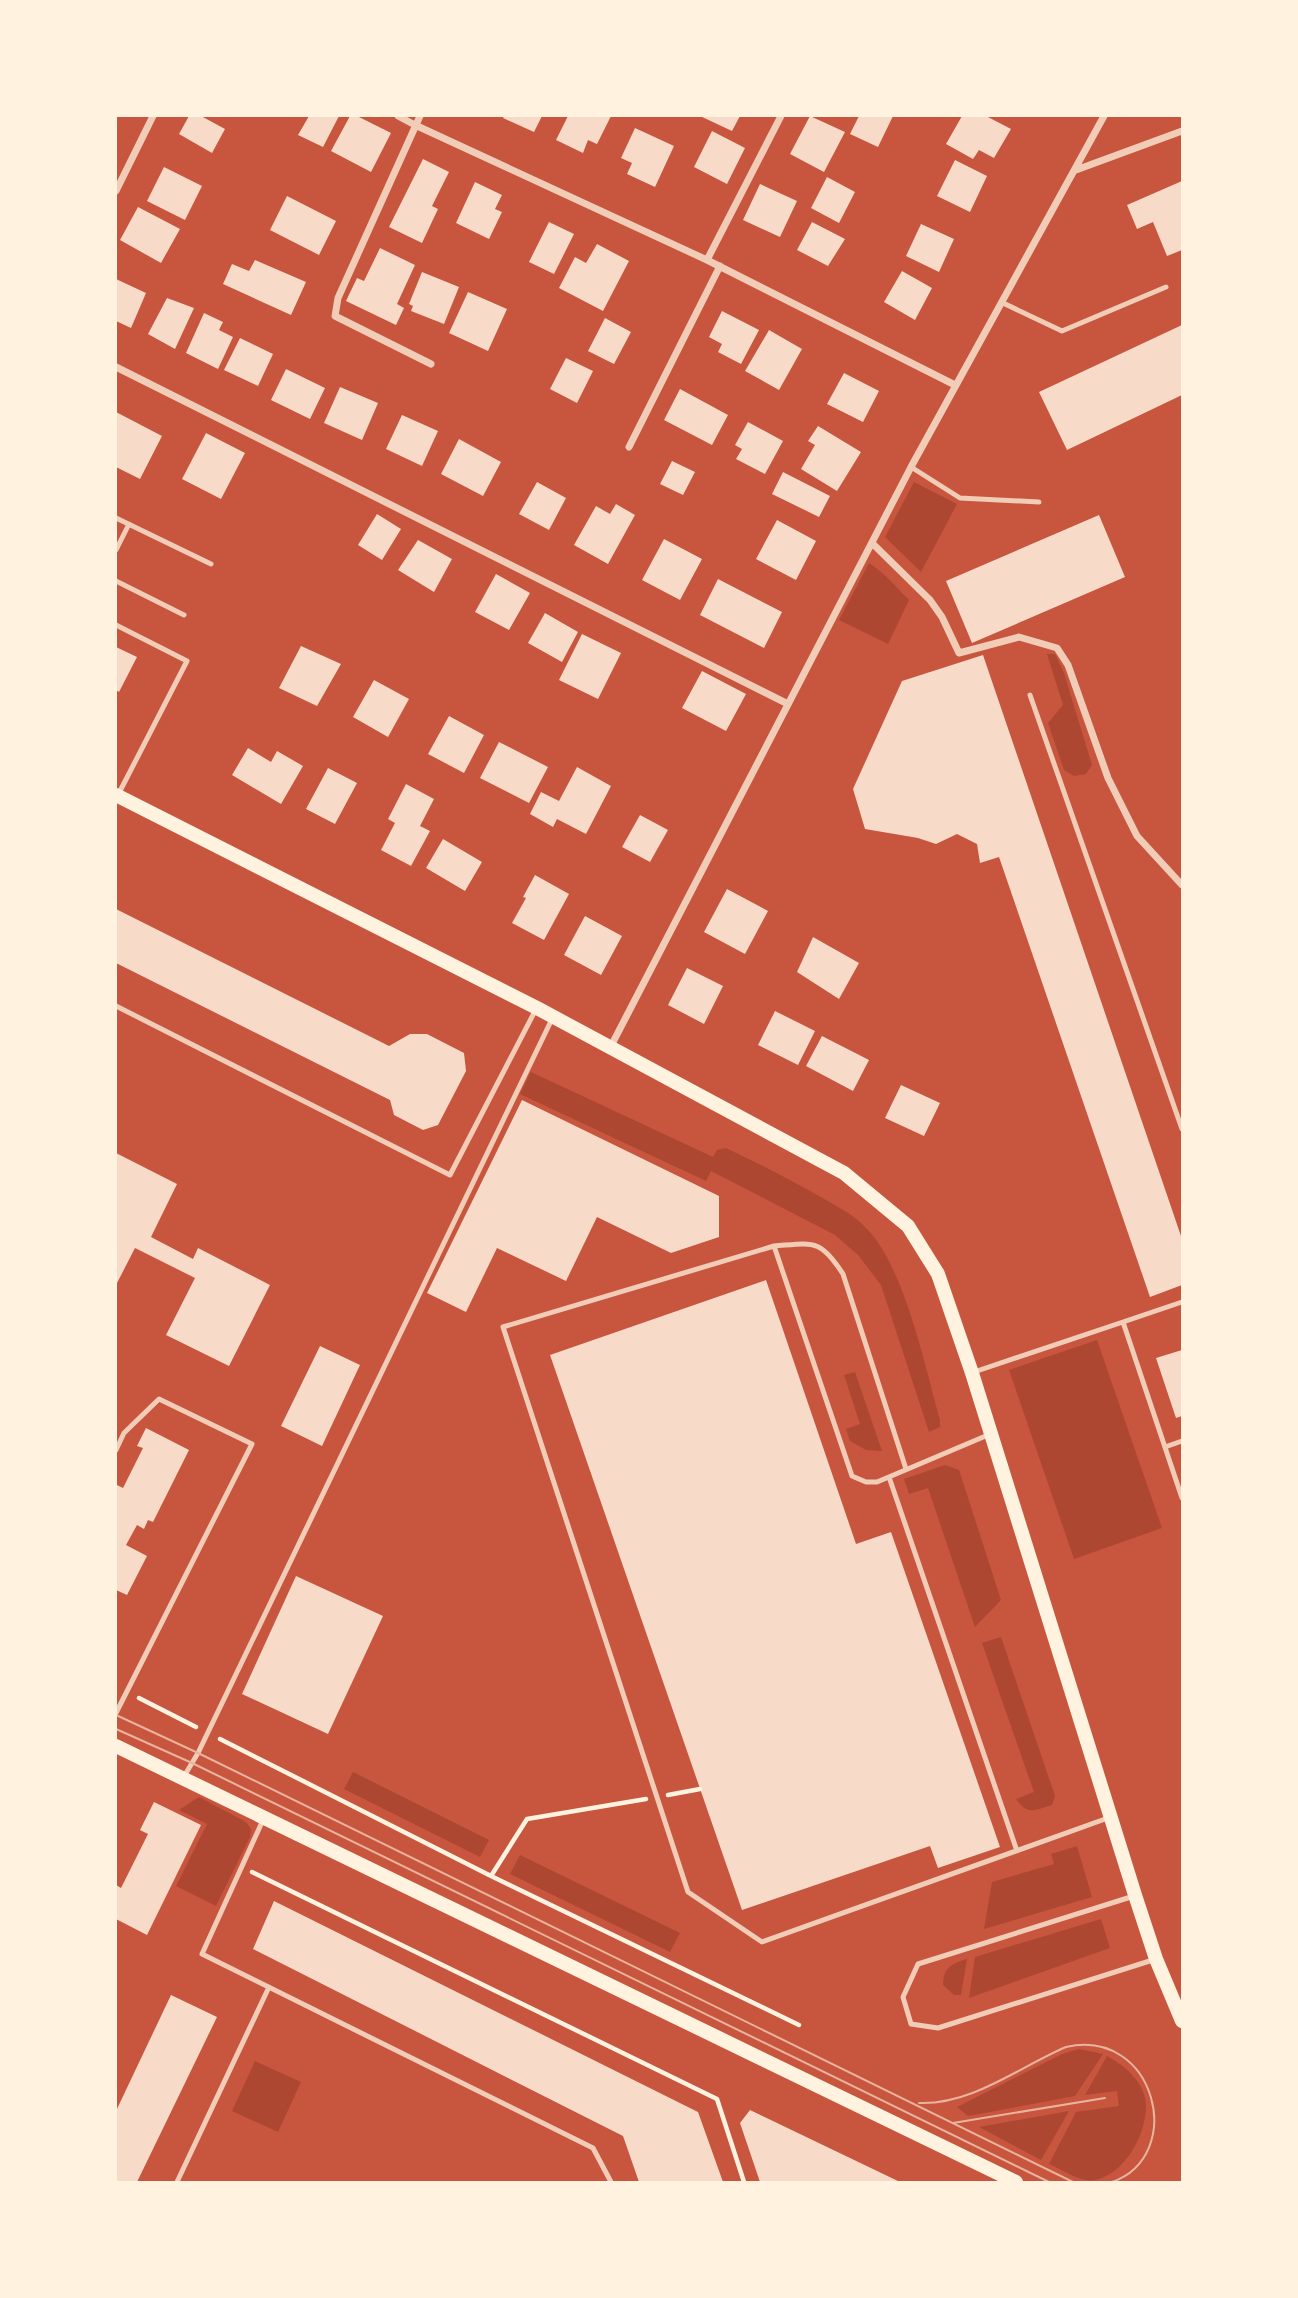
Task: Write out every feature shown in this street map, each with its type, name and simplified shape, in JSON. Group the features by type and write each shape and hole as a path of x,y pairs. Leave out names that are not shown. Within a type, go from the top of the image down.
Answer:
{"main road":[{"path":"117,796 553,1016 844,1173 908,1226 938,1274 972,1373 1135,1895 1156,1959 1182,2021"},
{"path":"116,1746 1016,2182"}],"street":[{"path":"116,191 153,116"},
{"path":"398,116 720,266 955,385"},
{"path":"419,116 338,298 335,317 431,363"},
{"path":"707,260 781,116"},
{"path":"609,1048 911,467 1104,116"},
{"path":"1075,170 1182,131"},
{"path":"629,447 720,266"},
{"path":"116,368 788,704"},
{"path":"873,544 930,600 942,617 959,653 1019,637 1057,648 1068,665 1108,778 1137,836 1182,885"}],"lane":[{"path":"1003,303 1062,331 1166,287"},
{"path":"911,467 960,498 1039,502"},
{"path":"116,517 211,564"},
{"path":"116,550 129,524"},
{"path":"116,581 184,615"},
{"path":"116,625 187,661 117,796"},
{"path":"1030,695 1182,1129"},
{"path":"116,1006 450,1175 537,1008"},
{"path":"183,1778 208,1733 553,1016"},
{"path":"906,1469 843,1274 831,1254 814,1243 774,1246 503,1327 688,1892 762,1942 1110,1817"},
{"path":"774,1246 852,1476 866,1482 877,1482 991,1434"},
{"path":"972,1373 1182,1302"},
{"path":"1123,1322 1182,1498"},
{"path":"116,1450 124,1433 159,1399 252,1444 116,1713"},
{"path":"1165,1447 1182,1441"},
{"path":"889,1476 1017,1851"},
{"path":"264,1817 202,1954 593,2148 611,2182"},
{"path":"1135,1895 918,1964 903,1997 911,2024 938,2028 1156,1959"},
{"path":"177,2182 269,1987"}],"path":[{"path":"126,1692 491,1876 799,2025"},
{"path":"491,1876 527,1819 700,1789"},
{"path":"241,1867 717,2099 744,2182"}],"shaded area":[{"path":"914,482 957,504 921,572 885,537"},
{"path":"869,563 909,600 888,644 839,620"},
{"path":"1047,654 1055,654 1064,673 1092,765 1086,774 1074,776 1064,770 1048,723 1063,705"},
{"path":"531,1072 713,1157 717,1150 726,1148 814,1193 861,1223 879,1244 902,1290 920,1345 940,1427 929,1432 881,1285 858,1255 835,1235 711,1171 706,1181 520,1094"},
{"path":"1097,1340 1162,1528 1074,1559 1009,1370"},
{"path":"855,1372 882,1451 866,1450 850,1441 846,1429 860,1424 844,1375"},
{"path":"945,1465 959,1470 1001,1600 975,1627 928,1488 909,1494 904,1479"},
{"path":"1001,1637 1055,1796 1052,1805 1036,1810 1024,1808 1016,1799 1034,1792 982,1643"},
{"path":"353,1772 489,1840 480,1857 344,1789"},
{"path":"199,1797 246,1822 251,1829 250,1837 216,1906 176,1886 207,1824 179,1810"},
{"path":"1077,1846 1092,1897 984,1929 992,1882 1054,1864 1051,1854"},
{"path":"520,1855 680,1933 670,1952 510,1874"},
{"path":"1101,1919 1110,1948 969,1998 975,1957"},
{"path":"967,1959 961,1995 954,1995 943,1985 945,1974 953,1965"},
{"path":"1079,2049 1103,2054 1075,2096 968,2116 957,2107 1062,2054"},
{"path":"1107,2056 1138,2081 1146,2104 1145,2116 1138,2140 1125,2161 1106,2176 1089,2180 1049,2164 1076,2112 1119,2106 1117,2091 1085,2095"},
{"path":"255,2061 301,2082 278,2132 232,2111"},
{"path":"1069,2111 1041,2160 979,2127"}],"building":[{"path":"189,116 201,116 225,129 212,153 179,134"},
{"path":"309,116 339,116 323,147 298,135"},
{"path":"350,116 357,116 391,133 371,172 331,151"},
{"path":"542,116 534,132 503,118"},
{"path":"568,116 611,116 597,144 588,140 583,153 556,140"},
{"path":"700,116 740,116 732,131"},
{"path":"810,116 845,132 824,172 790,154"},
{"path":"859,116 893,116 878,147 850,134"},
{"path":"962,116 986,116 1011,129 994,158 979,150 973,159 946,144"},
{"path":"635,128 674,146 655,187 627,174 632,163 621,158"},
{"path":"712,131 745,148 727,184 694,167"},
{"path":"423,159 449,172 432,206 438,209 422,243 389,227"},
{"path":"955,160 987,176 970,212 937,196"},
{"path":"164,167 202,186 185,220 147,201"},
{"path":"827,177 855,192 839,223 811,208"},
{"path":"1182,181 1182,250 1167,256 1153,222 1137,229 1127,205"},
{"path":"475,182 502,195 495,209 502,212 489,239 456,223"},
{"path":"760,184 797,201 780,237 743,220"},
{"path":"287,196 336,221 319,255 270,230"},
{"path":"138,207 180,229 161,263 120,240"},
{"path":"549,222 574,234 554,274 529,262"},
{"path":"812,222 845,239 828,266 797,250"},
{"path":"921,224 954,239 939,272 906,256"},
{"path":"597,244 629,261 603,311 559,288 575,257 586,263"},
{"path":"380,248 415,265 397,304 404,308 396,325 346,301 357,278 364,281"},
{"path":"255,260 306,282 291,315 223,284 232,264 249,271"},
{"path":"902,271 932,288 915,320 884,302"},
{"path":"422,272 459,287 444,324 411,311 413,306 409,304"},
{"path":"116,279 146,293 131,328 116,321"},
{"path":"468,292 507,309 488,351 449,333"},
{"path":"167,298 194,308 175,349 148,334"},
{"path":"722,311 759,330 741,364 718,352 722,344 709,337"},
{"path":"204,313 223,322 219,330 233,337 218,369 186,353"},
{"path":"605,318 631,332 614,364 588,351"},
{"path":"1182,325 1182,395 1067,450 1039,392"},
{"path":"769,330 802,349 779,390 745,371"},
{"path":"240,338 273,354 258,386 224,370"},
{"path":"566,358 593,371 577,403 550,389"},
{"path":"286,369 325,388 310,419 271,400"},
{"path":"844,373 879,391 863,422 827,404"},
{"path":"340,387 378,403 362,440 324,423"},
{"path":"680,389 728,415 712,445 664,420"},
{"path":"116,412 162,436 140,479 116,467"},
{"path":"402,415 438,431 422,466 386,449"},
{"path":"748,422 783,441 765,474 736,459 742,449 735,445"},
{"path":"818,426 861,452 837,491 801,469 815,445 808,441"},
{"path":"206,433 245,453 221,499 182,479"},
{"path":"459,439 501,462 483,496 441,474"},
{"path":"672,461 695,472 683,495 660,484"},
{"path":"783,472 830,496 819,517 772,494"},
{"path":"537,482 566,498 549,530 519,514"},
{"path":"616,504 635,515 608,564 574,545 596,506 610,514"},
{"path":"377,514 401,529 382,560 358,545"},
{"path":"1099,515 1125,577 972,643 946,581"},
{"path":"777,520 816,541 796,580 756,559"},
{"path":"664,539 702,559 680,600 642,580"},
{"path":"418,540 452,559 434,592 398,570"},
{"path":"496,574 530,593 509,630 475,612"},
{"path":"718,579 782,612 764,648 700,615"},
{"path":"545,613 578,632 562,662 528,643"},
{"path":"582,634 621,653 598,699 559,680"},
{"path":"301,646 341,664 317,706 279,688"},
{"path":"116,647 137,657 119,692 116,690"},
{"path":"983,655 1182,1239 1182,1285 1150,1297 999,857 980,863 977,844 957,834 936,844 918,838 865,829 853,789 902,681"},
{"path":"702,671 746,694 726,731 682,708"},
{"path":"374,680 409,699 388,737 353,717"},
{"path":"449,716 484,735 464,773 428,754"},
{"path":"499,742 548,767 529,803 480,778"},
{"path":"248,748 271,762 277,751 303,766 281,804 232,775"},
{"path":"577,767 611,786 586,834 557,819 553,827 530,814 541,792 559,801"},
{"path":"328,768 357,783 335,824 306,809"},
{"path":"406,784 434,799 420,826 430,831 411,866 381,850 395,823 388,819"},
{"path":"640,815 668,830 650,862 622,847"},
{"path":"443,839 482,862 465,891 426,868"},
{"path":"535,875 569,894 544,940 512,923"},
{"path":"727,889 768,911 745,954 704,932"},
{"path":"116,909 389,1046 410,1034 427,1034 464,1053 466,1071 438,1125 423,1130 394,1115 390,1100 116,963"},
{"path":"585,916 622,936 601,975 564,955"},
{"path":"813,937 859,963 839,999 797,972"},
{"path":"687,968 723,986 704,1024 668,1005"},
{"path":"775,1011 815,1031 798,1065 758,1045"},
{"path":"822,1036 869,1060 853,1091 806,1066"},
{"path":"901,1085 940,1103 924,1136 885,1118"},
{"path":"522,1100 719,1196 719,1237 671,1253 597,1217 566,1281 497,1248 466,1312 427,1293"},
{"path":"116,1153 177,1184 151,1237 193,1259 198,1248 270,1285 229,1366 166,1335 195,1278 135,1248 116,1285"},
{"path":"766,1280 856,1544 891,1532 1000,1847 938,1868 930,1846 742,1910 550,1355"},
{"path":"320,1346 360,1365 322,1446 281,1426"},
{"path":"1182,1350 1182,1416 1176,1418 1156,1358"},
{"path":"146,1428 189,1450 153,1522 148,1520 144,1529 137,1525 126,1545 147,1556 127,1595 116,1590 116,1488 117,1485 123,1488 143,1448 137,1446"},
{"path":"296,1576 383,1616 328,1734 242,1694"},
{"path":"154,1802 201,1825 147,1935 116,1919 116,1885 121,1888 148,1834 140,1830"},
{"path":"274,1901 698,2112 723,2182 639,2182 623,2136 253,1949"},
{"path":"171,1995 217,2017 137,2182 116,2182 116,2111"},
{"path":"750,2110 900,2182 760,2182 740,2123"}],"tram line":[{"path":"116,1715 1073,2182"},
{"path":"116,1729 192,1763 1049,2182"},
{"path":"919,2103 958,2098 995,2083 1066,2047 1097,2046 1122,2056 1140,2074 1151,2097 1154,2123 1149,2147 1135,2168 1112,2182"},
{"path":"953,2123 1105,2098"}]}
